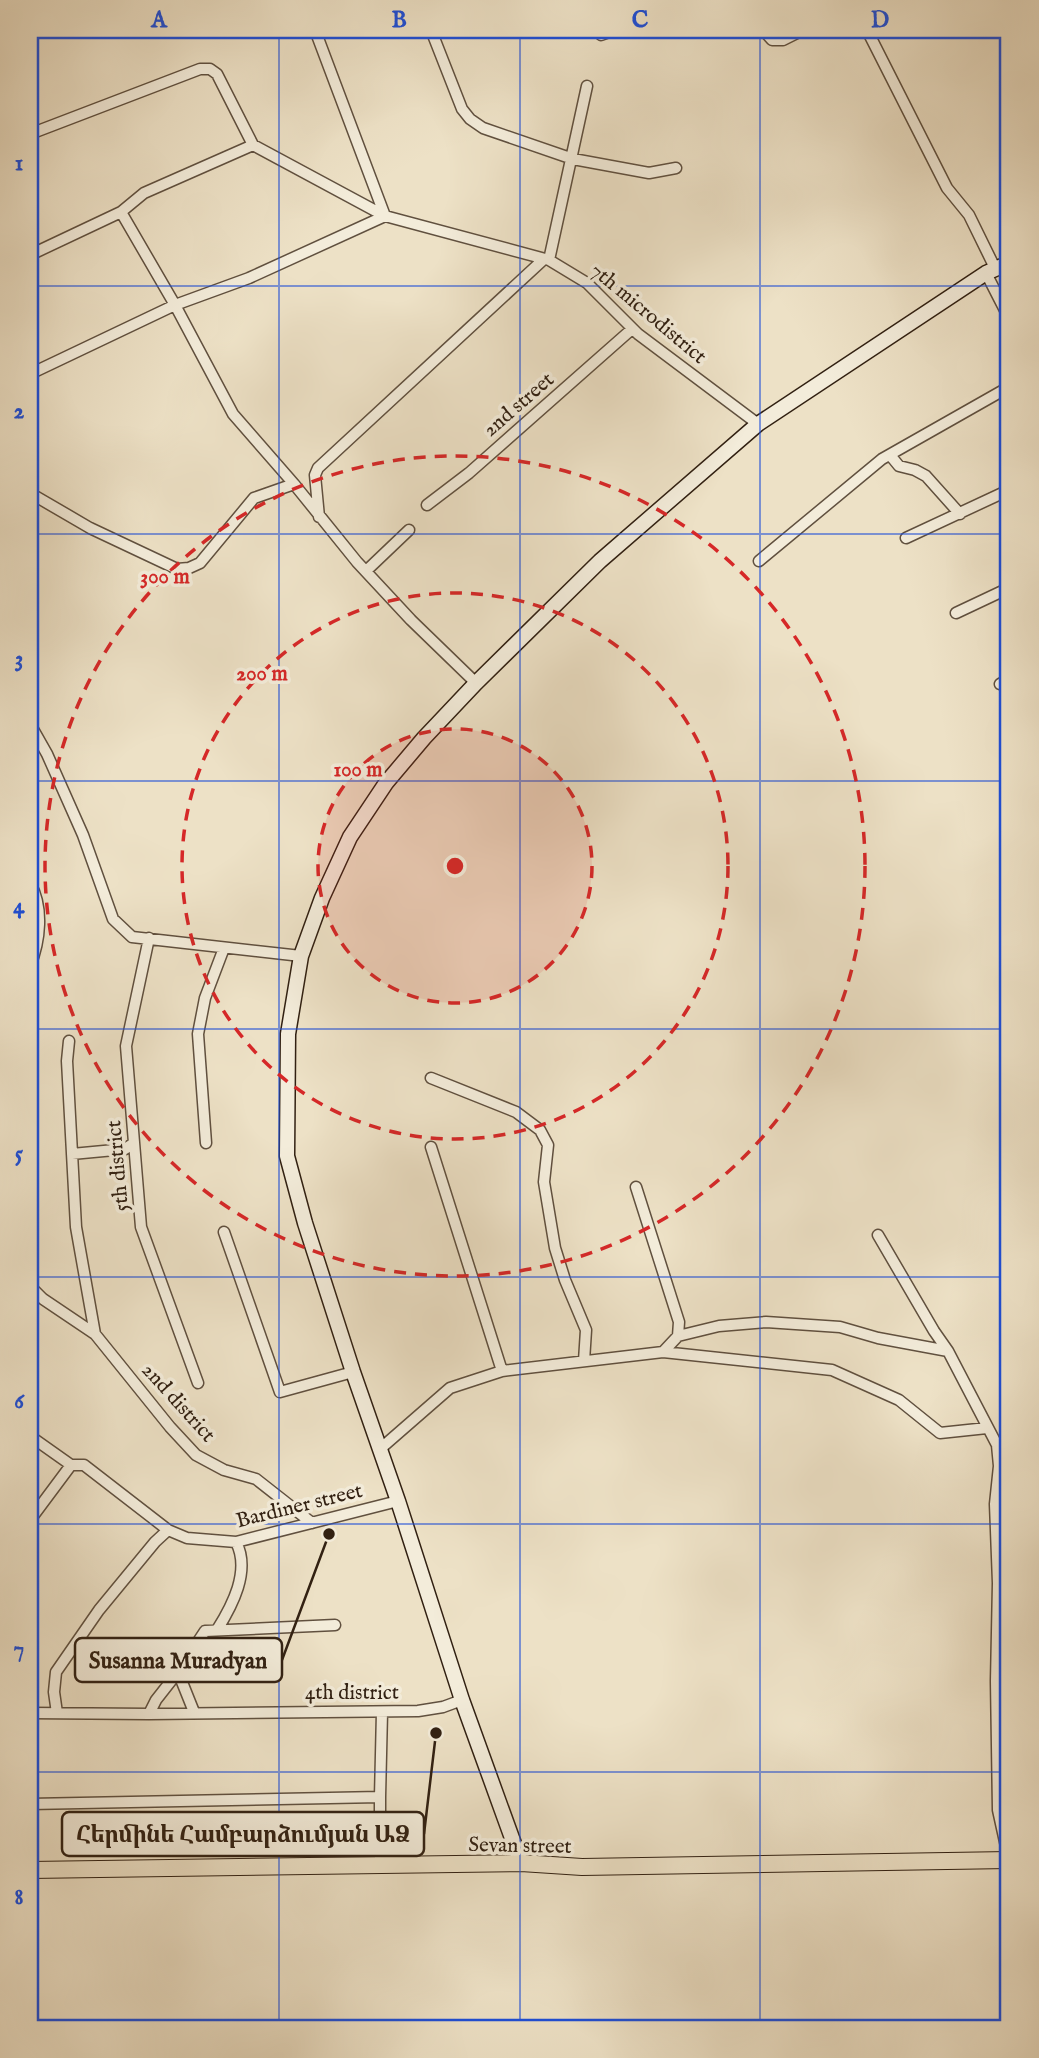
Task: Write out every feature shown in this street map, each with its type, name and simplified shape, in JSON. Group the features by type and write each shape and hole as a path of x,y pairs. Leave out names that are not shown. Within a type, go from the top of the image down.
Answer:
{"main road":[{"path":"521,1863 462,1700 353,1372 287,1156 288,1034 301,956 322,898 351,837 394,774 476,683 600,561 758,424 990,270 1009,262"},
{"name":"Sevan street","path":"30,1870 521,1863 582,1867 1009,1860"}],"street":[{"path":"30,374 175,305 249,278 385,216 315,30"},
{"path":"431,30 462,109 483,128 573,159 649,173 676,168"},
{"path":"600,35 615,30"},
{"path":"763,30 772,40 783,40 803,30"},
{"path":"867,30 947,188 969,215 1009,318"},
{"path":"30,134 200,69 210,69 217,74 253,145 144,193 121,212 30,255"},
{"path":"319,517 315,475 317,468 546,260 573,159 587,86"},
{"name":"7th microdistrict","path":"253,145 385,216 546,260 587,284 632,329 758,424"},
{"path":"121,212 175,305 233,414 366,571 411,620 476,683"},
{"name":"2nd street","path":"427,505 468,473 632,329"},
{"path":"759,561 890,455 1009,387"},
{"path":"890,455 899,466 926,476 960,514"},
{"path":"30,493 90,528 177,569 200,563 254,498 294,484"},
{"path":"906,538 1009,490"},
{"path":"366,571 409,530"},
{"path":"956,613 1009,588"},
{"path":"30,724 47,754 83,835 113,919 132,937 301,956"},
{"path":"30,883 37,901 34,922 37,948 30,966"},
{"name":"5th district","path":"149,938 126,1046 141,1227 198,1383"},
{"path":"206,1143 198,1034 205,998 224,948"},
{"path":"69,1041 67,1061 76,1227 95,1334"},
{"path":"431,1078 516,1112 540,1130 548,1145 544,1182 555,1248 586,1330 583,1361"},
{"path":"72,1154 125,1149 134,1143"},
{"path":"431,1147 502,1371"},
{"path":"636,1186 674,1303 679,1322 678,1336"},
{"path":"224,1232 280,1392 353,1372"},
{"path":"878,1235 948,1351 997,1445 999,1466 995,1504 998,1583 998,1810 1009,1860"},
{"name":"2nd district","path":"30,1286 43,1299 95,1334 170,1427 197,1455 224,1470 256,1479 312,1523"},
{"path":"663,1352 678,1336 719,1325 766,1322 840,1327 878,1338 948,1351"},
{"path":"380,1449 450,1388 502,1371 663,1352 832,1370 899,1400 940,1433 987,1429"},
{"path":"30,1436 71,1465 84,1465 168,1530 99,1610 56,1672 54,1692 57,1713"},
{"path":"30,1520 71,1465"},
{"name":"Bardiner street","path":"168,1530 187,1538 236,1542 398,1501"},
{"path":"217,1630 238,1589 242,1562 241,1550 236,1542"},
{"path":"149,1714 205,1631 335,1625"},
{"path":"178,1672 194,1712"},
{"name":"4th district","path":"30,1713 418,1711 443,1707 462,1700"},
{"path":"380,1865 382,1712"},
{"path":"30,1804 380,1797"}],"place":[{"name":"Susanna Muradyan","path":"329,1534"},
{"name":"Հերմինե Համբարձումյան ԱՁ","path":"436,1733"}]}
